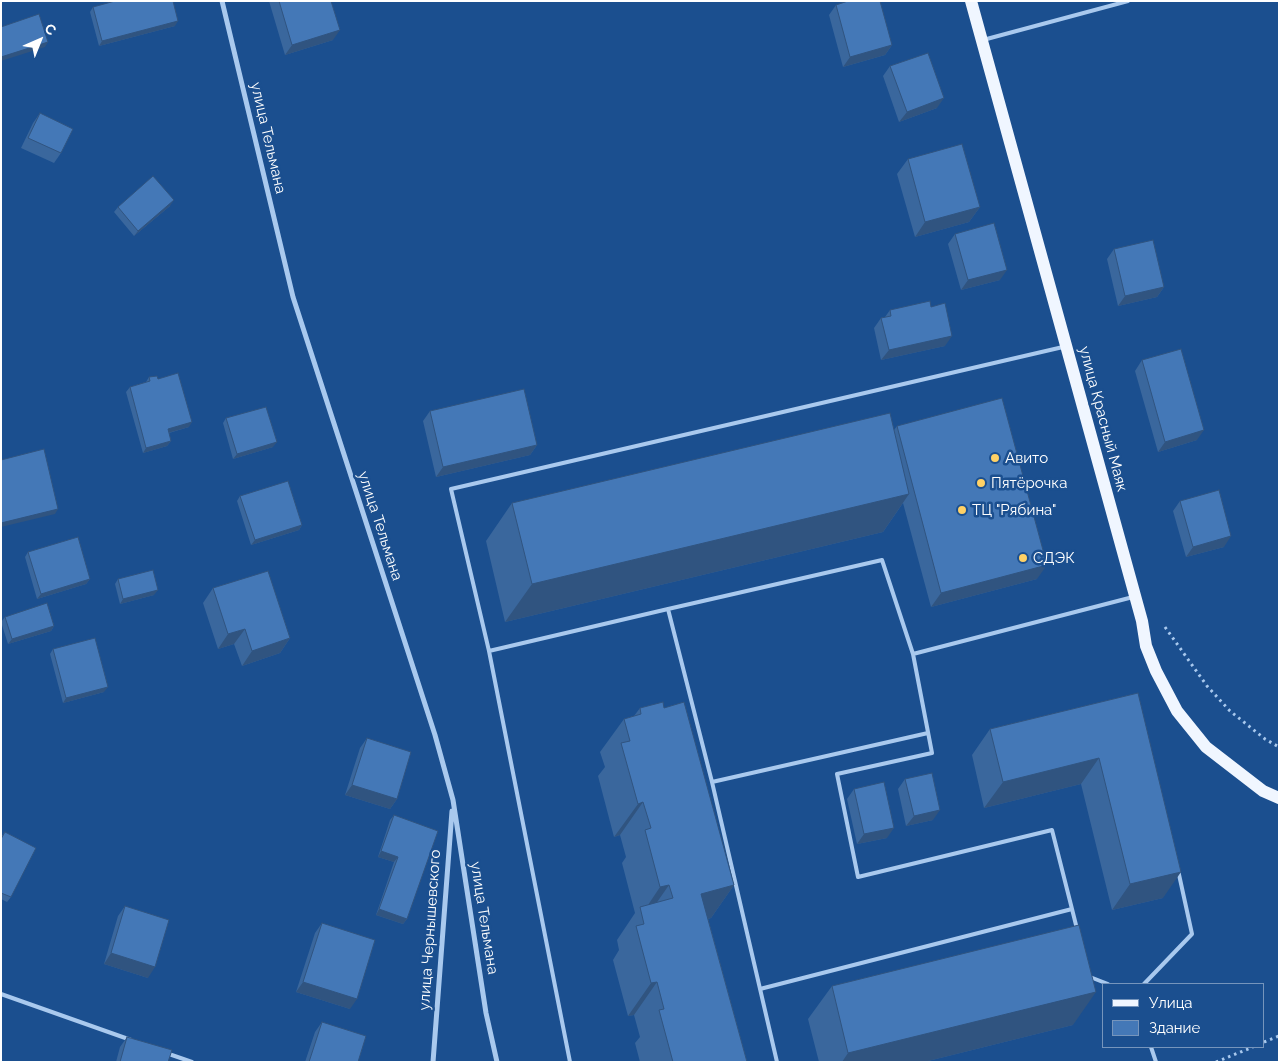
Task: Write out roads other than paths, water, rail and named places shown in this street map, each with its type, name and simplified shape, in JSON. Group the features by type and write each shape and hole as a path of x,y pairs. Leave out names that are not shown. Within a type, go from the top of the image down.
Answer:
{"main road":[{"name":"улица Красный Маяк","path":"971,1 1142,621 1146,646 1156,671 1178,711 1206,747 1263,790 1279,798"}],"street":[{"name":"улица Тельмана","path":"222,1 293,297 435,735 453,800 486,1013 497,1062"},
{"name":"улица Чернышевского","path":"433,1062 453,800"}],"lane":[{"path":"982,41 1128,1"},
{"path":"570,1062 489,651 451,488 1067,346"},
{"path":"489,651 882,560 913,654 932,753 837,774 858,877 1052,830 1079,934"},
{"path":"913,654 1134,596"},
{"path":"668,609 712,782 777,1062"},
{"path":"712,782 928,733"},
{"path":"1145,983 1192,934 1178,869"},
{"path":"760,989 1072,909"},
{"path":"1088,969 1090,977 1105,983"},
{"path":"1,994 137,1042"},
{"path":"1151,1048 1156,1062"},
{"path":"164,1052 192,1062"}],"place":[{"name":"Авито","path":"995,458"},
{"name":"Пятёрочка","path":"981,483"},
{"name":"ТЦ \"Рябина\"","path":"962,510"},
{"name":"СДЭК","path":"1023,558"}]}
